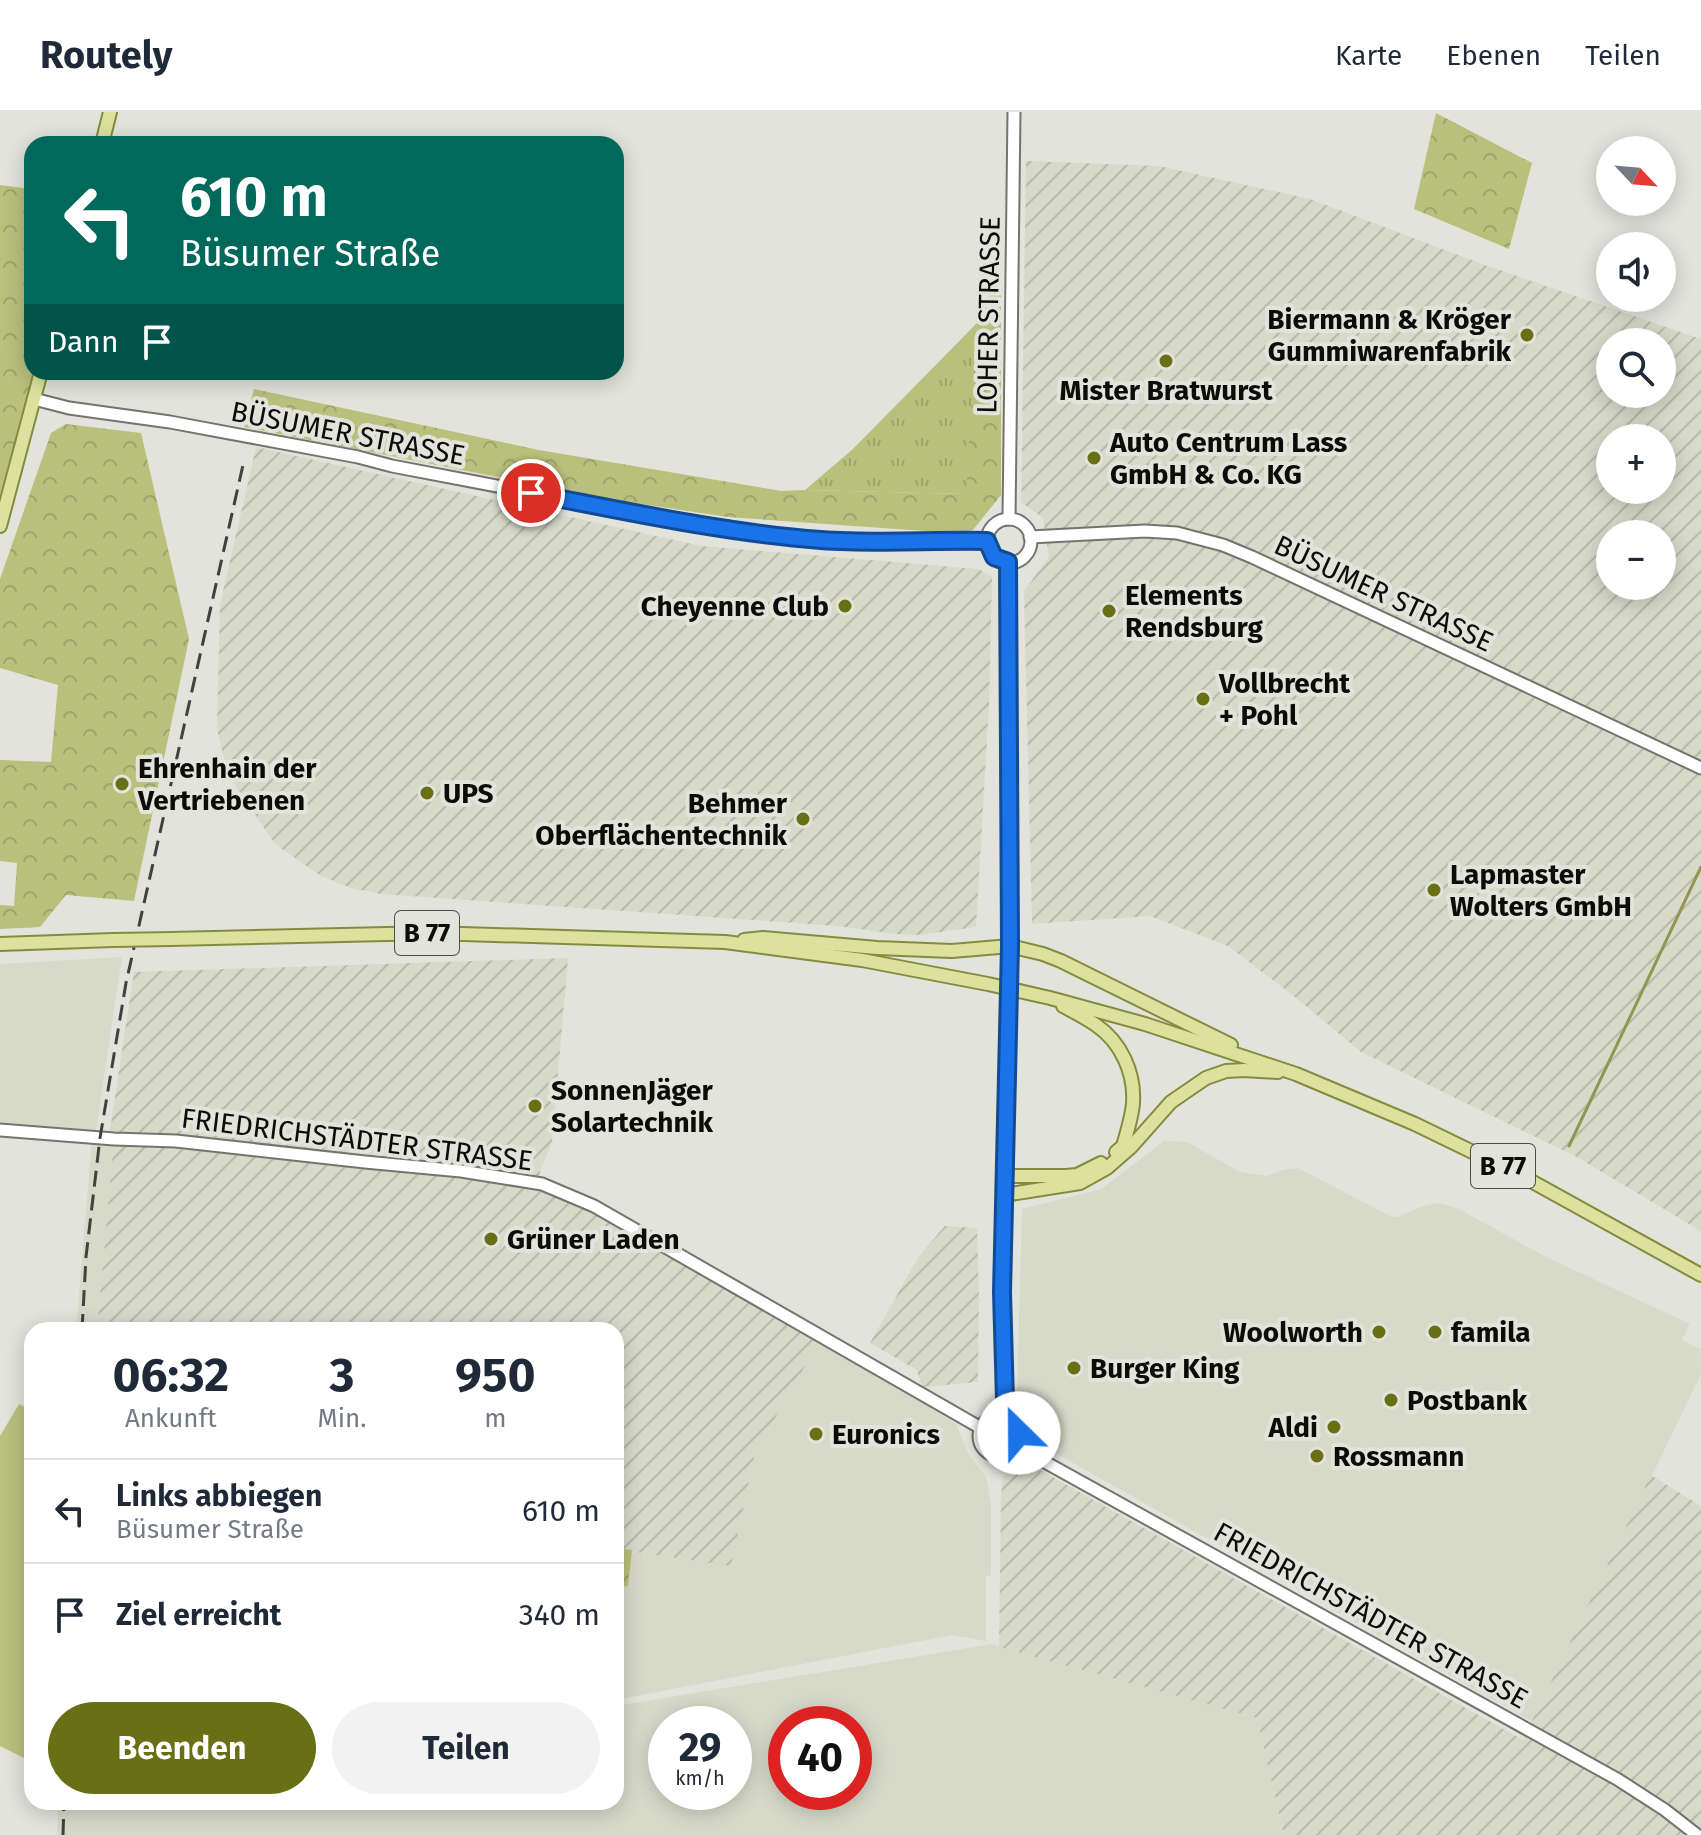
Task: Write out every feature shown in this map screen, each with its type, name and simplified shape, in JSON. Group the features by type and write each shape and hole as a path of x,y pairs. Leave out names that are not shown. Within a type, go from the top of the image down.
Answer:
{"main road":[{"path":"104,136 110,112"},
{"path":"0,526 39,380"},
{"name":"B 77","path":"0,944 431,933 725,942 862,960 988,984 1145,1024 1296,1074 1415,1124 1522,1176 1701,1275"},
{"path":"725,942 763,938 952,951 1010,946 1061,961 1273,1065"},
{"path":"1005,1176 1077,1175 1103,1162 1123,1146 1126,1137 1133,1103 1132,1083 1121,1050 1099,1027 1050,998"},
{"path":"1004,1195 1080,1183 1107,1168 1131,1147 1171,1102 1206,1078 1226,1071 1244,1070 1296,1074"}],"street":[{"name":"LOHER STRASSE","path":"1009,519 1014,112"},
{"name":"BÜSUMER STRASSE","path":"34,399 69,408 170,422 358,457 707,525 819,540 893,543 987,541"},
{"path":"1009,519 1022,523 1030,537 1030,546 1024,556 1008,562 994,557 987,541 993,526 1009,519"},
{"name":"BÜSUMER STRASSE","path":"1030,537 1145,531 1177,533 1223,545 1701,768"},
{"path":"1003,1416 1002,1292 1010,1013 1008,562"},
{"name":"FRIEDRICHSTÄDTER STRASSE","path":"0,1130 176,1141 461,1171 542,1184 594,1206 981,1428"},
{"path":"1003,1416 1016,1425 1019,1438 1016,1446 1005,1455 995,1455 983,1447 981,1428 988,1419 1003,1416"},
{"name":"FRIEDRICHSTÄDTER STRASSE","path":"1016,1446 1617,1779 1697,1835"}],"shaded area":[{"path":"1026,161 1159,166 1310,199 1596,303 1596,312 1622,312 1669,328 1596,328 1596,408 1676,408 1676,330 1701,339 1701,1231 1575,1156 1361,1052 1228,946 1150,916 1032,924 1024,591 1049,557 1043,518 1021,502"},
{"path":"256,447 701,546 978,569 992,576 989,706 976,927 919,935 895,934 838,926 381,894 351,888 321,876 275,844 228,775 217,729 220,605"},
{"path":"122,957 96,1130 0,1122 0,964"},
{"path":"568,958 552,1142 540,1171 539,1189 606,1219 818,1343 755,1453 731,1566 624,1550 624,1322 98,1322 114,1139 110,1130 134,972"},
{"path":"92,1138 114,1139 98,1322 77,1322"},
{"path":"1164,1141 1187,1142 1240,1172 1267,1176 1298,1168 1392,1217 1438,1203 1459,1209 1544,1256 1690,1324 1682,1340 1701,1350 1701,1374 1533,1722 1050,1450 1040,1416 1017,1396 1022,1209 1101,1189"},
{"path":"945,1226 977,1228 978,1382 922,1387 917,1370 870,1343 919,1256"},
{"path":"818,1343 909,1393 956,1424 969,1455 986,1477 991,1503 991,1575 986,1576 986,1641 952,1635 624,1698 624,1587 628,1586 632,1550 731,1565 755,1453"},
{"path":"1040,1470 1523,1740 1651,1475 1701,1506 1701,1835 1284,1835 1257,1718 999,1647 1003,1475"},
{"path":"992,1644 1257,1718 1284,1835 57,1835 58,1810 624,1810 624,1705"}],"green space":[{"path":"1436,113 1532,163 1509,249 1414,209"},
{"path":"0,185 24,188 24,380 32,380 0,495"},
{"path":"1001,287 1001,495 973,530 953,533 728,517 614,500 244,427 254,389 539,450 781,491 966,494 978,304"},
{"path":"977,323 967,494 805,490 853,449"},
{"path":"66,424 141,433 189,639 134,901 66,895 40,927 0,929 0,905 14,906 17,863 0,861 0,760 51,762 58,685 0,668 0,579 51,433"},
{"path":"19,1404 24,1407 24,1758 0,1746 0,1436"},
{"path":"999,1423 1008,1427 1012,1436 1008,1445 999,1449 990,1445 986,1436 990,1427"},
{"path":"624,1549 632,1550 628,1586 624,1587"}],"waterway":[{"path":"1569,1146 1701,867"}],"railway":[{"path":"82,1322 86,1257 100,1138 126,983 243,465"},
{"path":"63,1835 64,1810"}],"place":[{"name":"Biermann & Kröger Gummiwarenfabrik","path":"1527,335"},
{"name":"Mister Bratwurst","path":"1166,361"},
{"name":"Auto Centrum Lass GmbH & Co. KG","path":"1094,458"},
{"name":"Cheyenne Club","path":"845,606"},
{"name":"Elements Rendsburg","path":"1109,611"},
{"name":"Vollbrecht + Pohl","path":"1203,699"},
{"name":"Ehrenhain der Vertriebenen","path":"122,784"},
{"name":"UPS","path":"427,793"},
{"name":"Behmer Oberflächentechnik","path":"803,819"},
{"name":"Lapmaster Wolters GmbH","path":"1434,890"},
{"name":"SonnenJäger Solartechnik","path":"535,1106"},
{"name":"Grüner Laden","path":"491,1239"},
{"name":"Woolworth","path":"1379,1332"},
{"name":"famila","path":"1435,1332"},
{"name":"Burger King","path":"1074,1368"},
{"name":"Postbank","path":"1391,1400"},
{"name":"Aldi","path":"1334,1427"},
{"name":"Euronics","path":"816,1434"},
{"name":"Rossmann","path":"1317,1456"}],"route":[{"path":"531,493 707,525 819,540 893,543 987,541 994,557 1008,562 1010,1013 1002,1292 1003,1416 1014,1422 1019,1433"}]}
